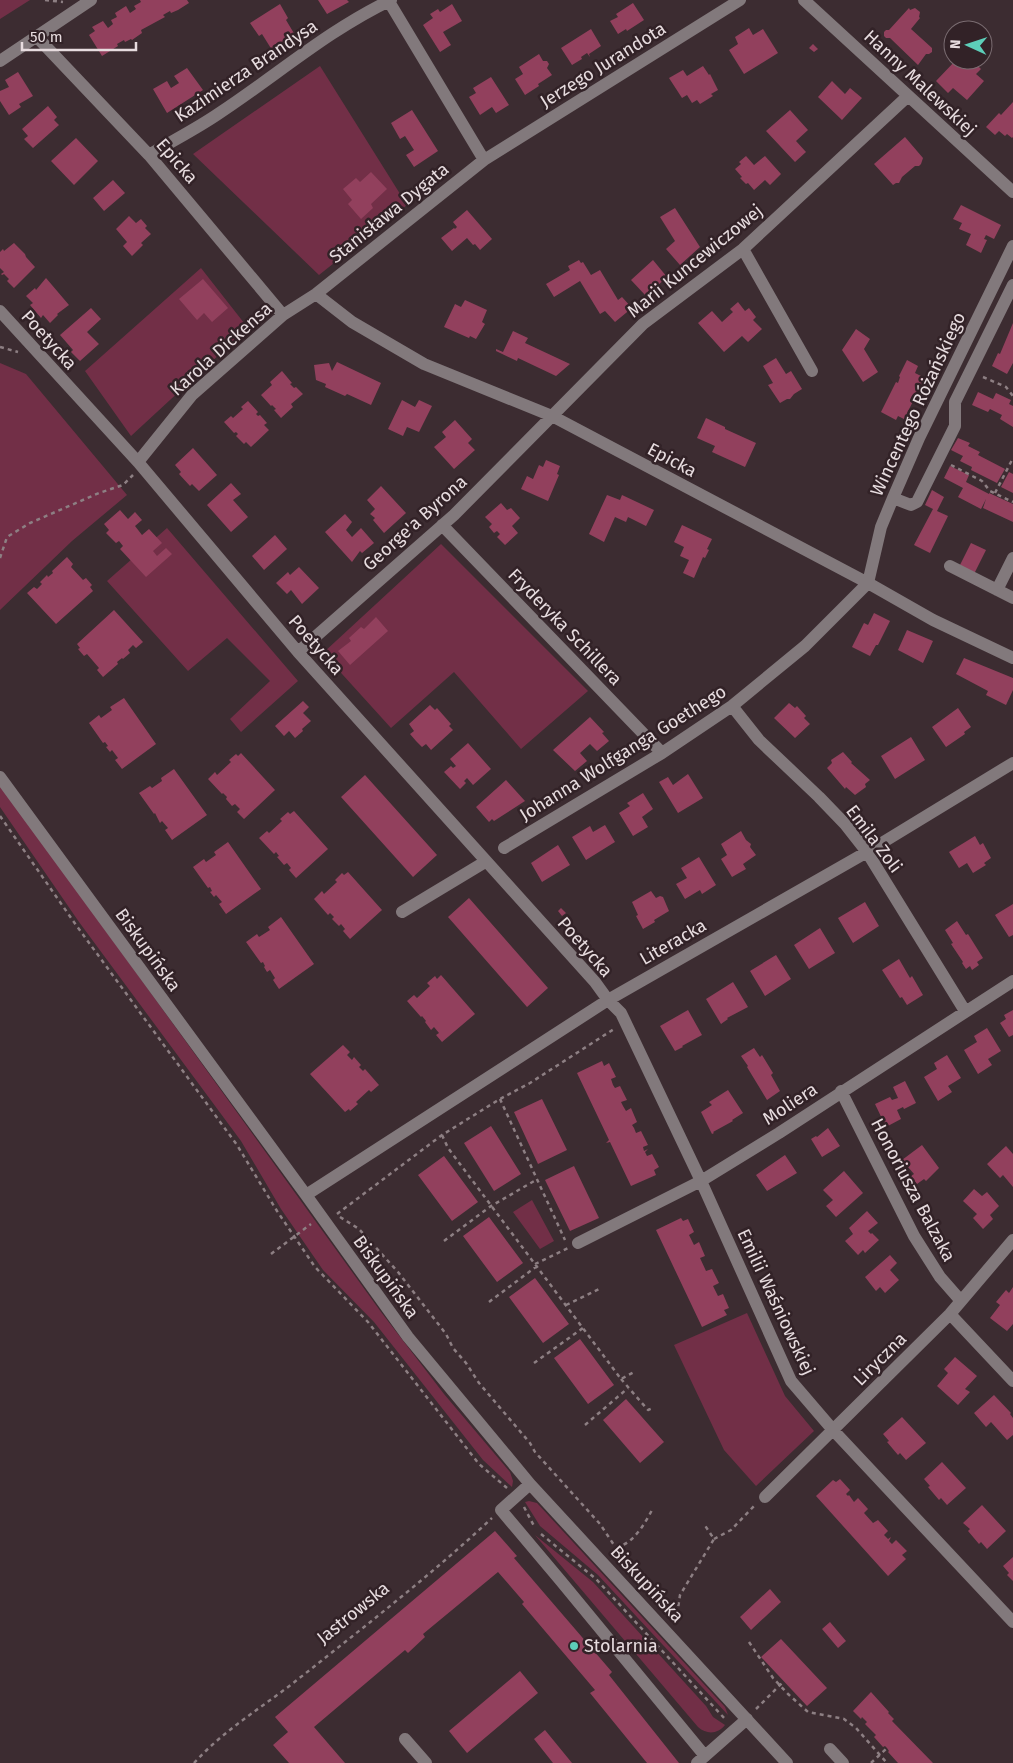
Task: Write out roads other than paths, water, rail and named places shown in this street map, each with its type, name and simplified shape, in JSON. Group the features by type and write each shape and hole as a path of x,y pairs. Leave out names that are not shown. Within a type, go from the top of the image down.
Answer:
{"street":[{"path":"0,61 91,0"},
{"path":"389,0 484,160"},
{"name":"Kazimierza Brandysa","path":"149,154 218,115 357,17 389,0"},
{"name":"Jerzego Jurandota","path":"484,160 740,0"},
{"name":"Hanny Malewskiej","path":"804,0 1013,192"},
{"name":"Epicka","path":"37,37 149,154 283,315"},
{"name":"Marii Kuncewiczowej","path":"552,416 643,324 743,249 908,96"},
{"name":"Stanisława Dygata","path":"316,294 484,160"},
{"name":"Wincentego Różańskiego","path":"868,583 881,527 892,498 919,438 1013,246"},
{"path":"743,249 812,370"},
{"path":"892,498 911,505 917,502 955,426 955,402 1013,285"},
{"name":"Epicka","path":"316,294 352,322 424,364 552,416 868,583 933,620 1013,658"},
{"name":"Karola Dickensa","path":"139,464 192,395 283,315 316,294"},
{"name":"Poetycka","path":"0,311 139,464 298,652 595,982 608,1000"},
{"name":"George'a Byrona","path":"298,652 442,525 552,416"},
{"name":"Fryderyka Schillera","path":"442,525 662,752"},
{"path":"997,590 1013,558"},
{"path":"950,566 1013,598"},
{"name":"Johanna Wolfganga Goethego","path":"504,848 662,752 732,706 804,646 868,583"},
{"name":"Emila Zoli","path":"732,706 759,740 819,797 845,824 867,852 965,1011"},
{"name":"Literacka","path":"306,1195 608,1000 867,852 1013,763"},
{"name":"Biskupińska","path":"0,777 408,1337 530,1484 750,1715 788,1763"},
{"path":"402,912 485,862"},
{"name":"Moliera","path":"573,1246 701,1181 1013,981"},
{"name":"Emilii Waśniowskiej","path":"608,1000 621,1013 701,1181 790,1381 833,1430 1013,1622"},
{"name":"Honoriusza Balzaka","path":"841,1091 914,1236 940,1277 961,1301"},
{"name":"Liryczna","path":"764,1497 950,1314 1013,1240"},
{"path":"950,1314 1013,1381"},
{"path":"530,1484 501,1510 560,1580 701,1760 750,1715"},
{"path":"405,1739 426,1763"},
{"path":"830,1749 842,1763"}],"place":[{"name":"Stolarnia","path":"574,1646"}]}
